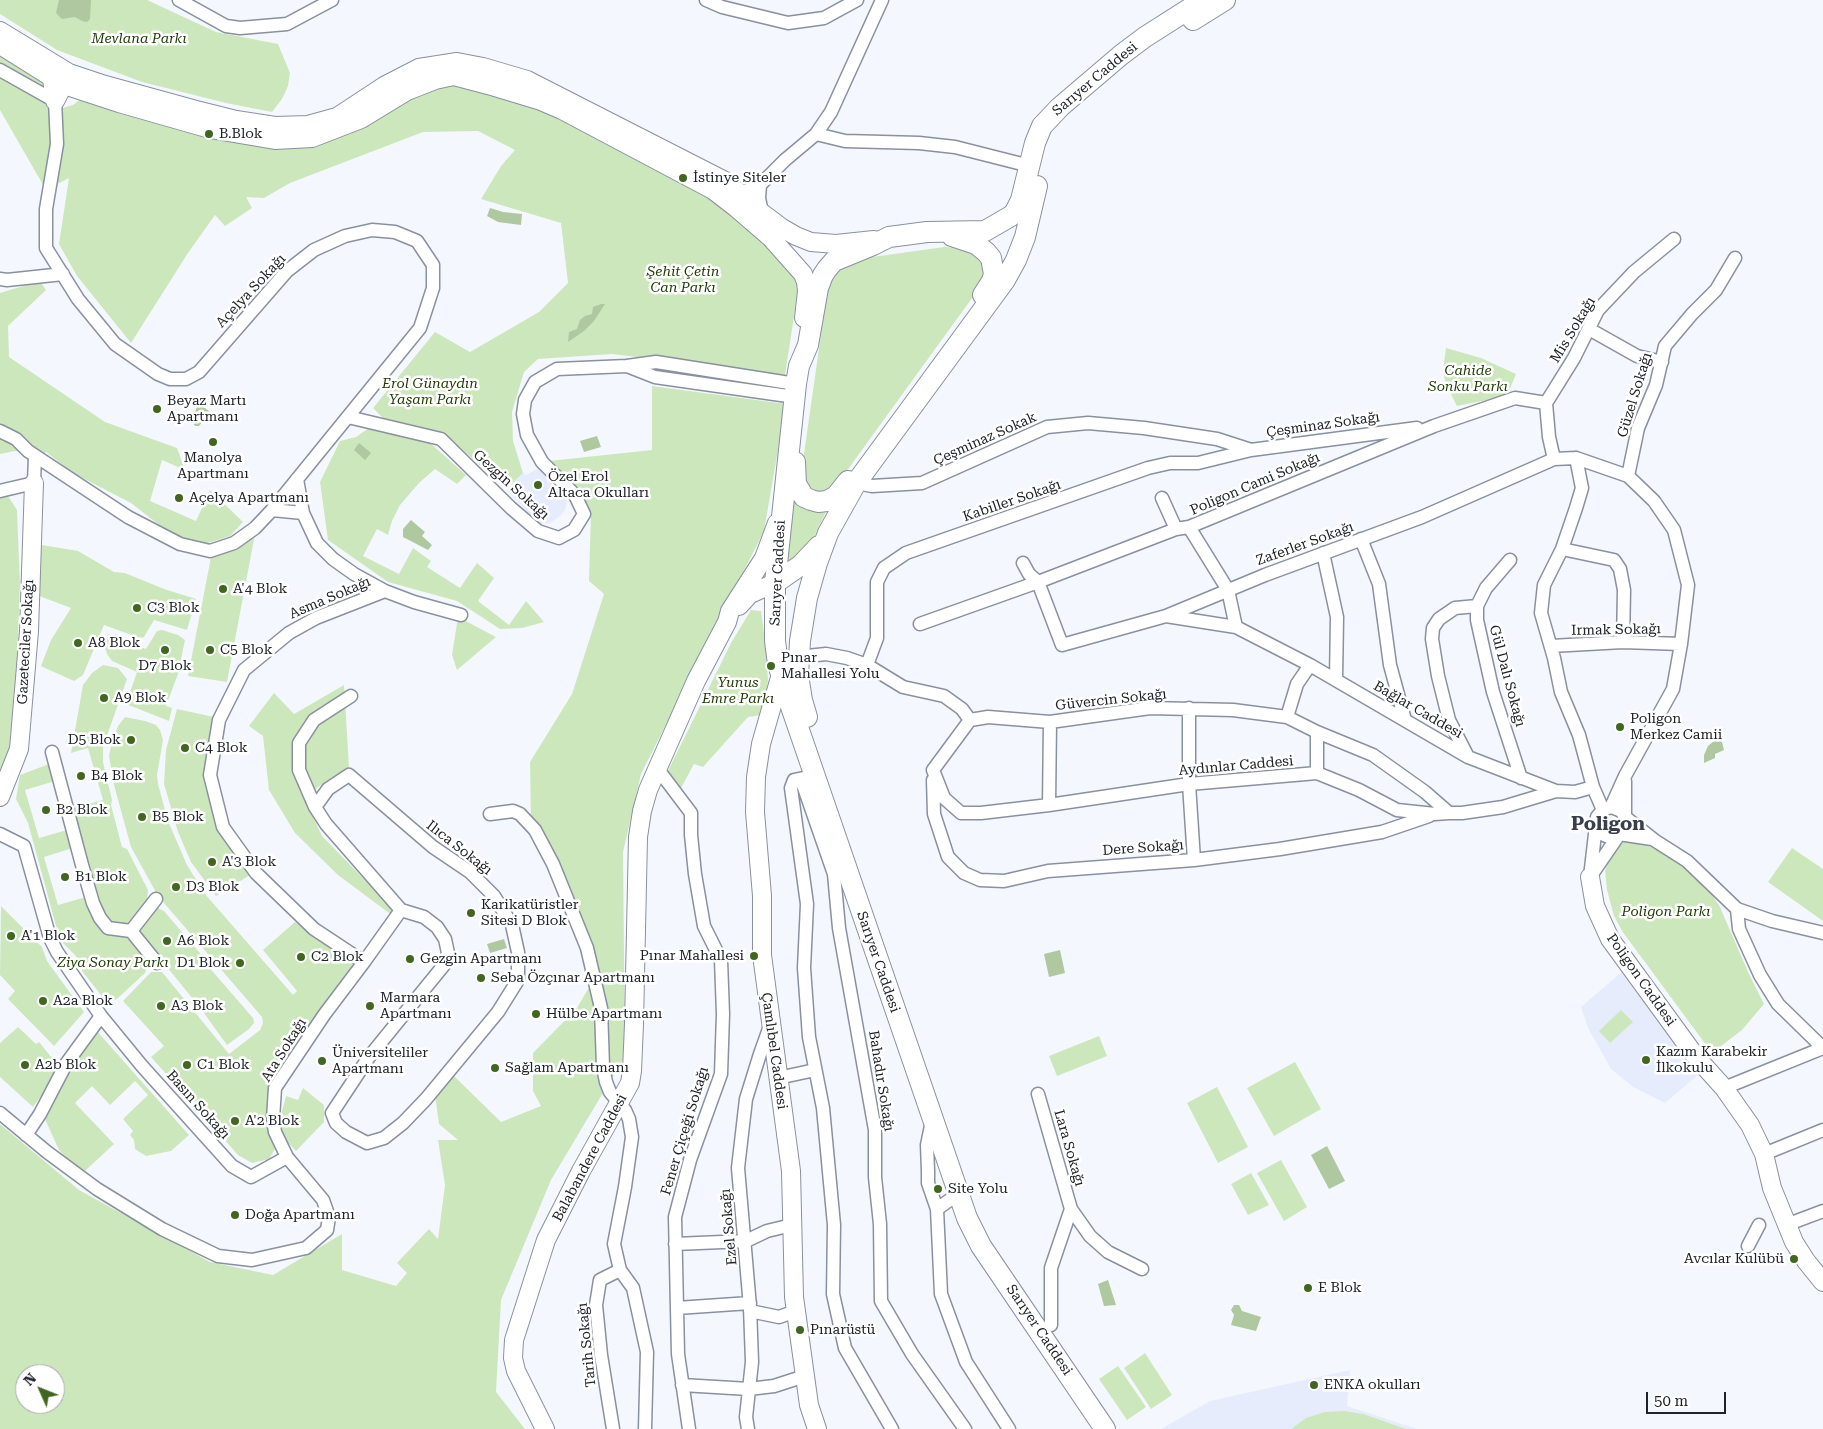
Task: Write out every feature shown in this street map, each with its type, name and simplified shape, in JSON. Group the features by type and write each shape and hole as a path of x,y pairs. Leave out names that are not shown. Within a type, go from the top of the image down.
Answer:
{"main road":[{"name":"Sarıyer Caddesi","path":"1105,1429 981,1246 967,1218 963,1189 792,668 775,641 775,583 797,382 808,345 818,288 827,269 834,261 889,237 927,232 985,231 1011,216 1021,200 1038,134 1042,126 1060,107 1145,37 1203,0"},
{"name":"Sarıyer Caddesi","path":"792,668 807,598 828,533 856,483 1005,280 1016,260 1025,237 1047,143 1061,122 1147,51 1225,0"},
{"path":"0,31 84,91 210,129 275,140 312,138 362,119 407,91 435,80 454,76 550,104 713,190 771,238 796,265 806,282 807,291 797,382"},
{"path":"0,46 61,76 109,86 236,120 275,126 308,125 337,117 384,86 419,68 457,62 483,67 527,80 557,94 725,181 762,213 796,236 812,242 836,244 889,237"},
{"path":"55,102 61,76"},
{"path":"55,102 84,91"},
{"path":"927,232 962,239 976,244 991,258 994,266 992,281 954,340 945,364"},
{"path":"790,438 795,456 796,484 804,496 818,502 827,501 836,496 853,474 876,455"},
{"name":"Gazeteciler Sokağı","path":"0,797 18,749 29,631 34,483"},
{"path":"727,622 730,611 738,596 764,558 781,516"},
{"path":"727,622 744,600 757,590 775,583 810,558 828,533"},
{"path":"744,600 758,601 774,611"},
{"name":"Balabandere Caddesi","path":"545,1429 516,1371 513,1358 514,1340 546,1240 581,1170 630,1083 632,1071 638,837 642,811 657,768 696,681 727,622"},
{"path":"766,730 788,698 792,668"},
{"name":"Çamlıbel Caddesi","path":"792,668 761,744 756,777 755,812 762,896 762,955 770,1026 791,1171 794,1297 809,1405 817,1429"},
{"name":"Sarıyer Caddesi","path":"788,698 807,778 932,1119 963,1189 974,1203 988,1233 1120,1429"},
{"name":"Poligon Caddesi","path":"1590,877 1595,906 1610,939 1696,1058 1724,1088 1750,1125 1764,1154 1772,1188 1786,1225 1802,1255 1823,1282"}],"street":[{"path":"179,0 226,26 240,28 287,24 332,0"},
{"path":"706,0 722,7 788,23 824,18 857,0"},
{"path":"740,193 760,185 784,160 816,134 831,112 882,0"},
{"path":"0,70 55,102"},
{"name":"Açelya Sokağı","path":"0,431 16,439 35,456 128,517 180,544 210,551 234,543 255,528 272,510 420,328 434,288 433,265 417,241 395,232 372,230 345,236 314,250 287,271 199,372 186,379 170,379 158,374 115,344 78,299 46,248 46,208 57,144 55,102"},
{"path":"816,134 844,141 920,143 955,147 1030,166"},
{"path":"760,185 759,198 762,213"},
{"name":"Mis Sokağı","path":"1546,403 1574,358 1598,310 1634,272 1674,239"},
{"name":"Güzel Sokağı","path":"1628,476 1638,428 1656,384 1665,346 1716,290 1735,258"},
{"path":"0,279 8,280 63,274"},
{"path":"1589,329 1637,356 1662,362"},
{"name":"Gezgin Sokağı","path":"348,418 440,439 538,532 559,538 574,530 584,514 574,495 542,462 527,435 523,414 525,400 535,382 557,369 627,366 656,362 797,382"},
{"name":"Poligon Cami Sokağı","path":"920,624 1038,582 1176,529 1189,528 1434,426 1515,398 1546,403"},
{"path":"1546,403 1549,437 1554,459 1576,458 1628,476 1654,501 1674,530 1688,586 1673,689 1607,809 1597,817 1590,877"},
{"name":"Çeşminaz Sokak","path":"856,483 872,486 922,483 1046,428 1091,423 1144,428 1217,439"},
{"name":"Çeşminaz Sokağı","path":"1217,439 1251,450 1434,426"},
{"name":"Kabiller Sokağı","path":"867,665 878,638 877,582 884,568 906,553 1148,468 1170,463 1198,463 1251,450"},
{"path":"0,491 34,483 35,456"},
{"path":"1576,458 1582,488 1562,549 1544,585 1541,613 1562,692 1579,734 1593,787 1607,809"},
{"name":"Zaferler Sokağı","path":"1038,582 1062,645 1166,616 1323,553 1422,517 1554,459"},
{"path":"297,479 303,513 317,543 333,559 354,574 385,591 414,602 460,615"},
{"path":"1162,498 1176,529"},
{"path":"272,510 303,513"},
{"path":"1189,528 1228,590 1236,627"},
{"path":"1362,539 1379,584 1390,665 1404,720"},
{"path":"1562,549 1614,560 1620,569 1624,590 1624,642"},
{"path":"1323,553 1337,617 1336,680"},
{"path":"1468,757 1449,720 1438,676 1432,639 1433,628 1439,619 1455,608 1477,606 1486,588 1510,560"},
{"path":"1023,563 1029,574 1038,582"},
{"name":"Asma Sokağı","path":"364,962 314,929 256,873 223,827 210,775 219,720 244,670 289,633 316,618 385,591"},
{"name":"Gül Dalı Sokağı","path":"1477,606 1484,653 1493,692 1521,778"},
{"name":"Bağlar Caddesi","path":"1166,616 1236,627 1310,665 1468,757 1556,791 1575,792 1593,787"},
{"name":"Irmak Sokağı","path":"1551,646 1624,642 1681,644"},
{"path":"792,668 826,654 847,658 867,665 903,687 944,696 962,709 970,720 933,770"},
{"path":"1287,717 1297,684 1310,665"},
{"path":"351,696 314,720 299,744 299,770 315,807 338,838 401,910"},
{"name":"Güvercin Sokağı","path":"970,720 988,717 1050,722 1150,708 1233,710 1287,717 1317,732 1373,755 1425,792 1449,812"},
{"path":"1189,708 1189,784 1194,860"},
{"path":"1048,805 1050,722"},
{"path":"1317,732 1317,773"},
{"path":"52,752 93,903 100,918 108,928 131,931 157,963"},
{"name":"Fener Çiçeği Sokağı","path":"657,768 691,813 695,874 704,926 721,960 723,1014 720,1074 690,1160 675,1217 678,1354 689,1429"},
{"name":"Aydınlar Caddesi","path":"933,770 944,798 961,814 1048,805 1189,784 1317,773 1358,790 1398,810 1435,814 1503,808 1556,791"},
{"name":"Dere Sokağı","path":"933,770 934,814 948,856 964,873 980,880 1004,881 1048,870 1194,860 1280,849 1382,832 1435,814"},
{"name":"Ilıca Sokağı","path":"315,807 328,789 349,775 433,847 470,872 494,896 512,925 518,952 518,980 498,1012 426,1099 403,1123 384,1138 367,1143 346,1132 336,1123 332,1112 369,1057 444,965 448,953 445,939 437,927 424,917 401,910"},
{"path":"1590,877 1625,826 1625,776"},
{"path":"807,778 794,780 791,788 807,904 804,968 809,1037 823,1108 834,1225 833,1294 845,1348 892,1429"},
{"name":"Bahadır Sokağı","path":"807,778 834,874 839,928 875,1130 875,1177 880,1224 880,1301 912,1354 965,1429"},
{"path":"1607,809 1619,810 1654,840 1687,861 1737,909 1772,921 1823,933"},
{"path":"490,814 513,811 520,814 535,830 553,864 587,948 601,1008 603,1067 606,1082 610,1092 620,1103 629,1119 632,1138 614,1244 620,1270 633,1288 647,1352 645,1429"},
{"path":"1597,827 1606,836 1611,837 1619,834 1654,840"},
{"name":"Basın Sokağı","path":"0,834 24,846 50,938 61,959 101,1016 142,1066 232,1166 252,1177 287,1158"},
{"path":"131,931 156,898"},
{"path":"1724,1088 1823,1048 1778,1004 1760,974 1739,929 1737,909"},
{"name":"Ata Sokağı","path":"0,1113 96,1189 162,1229 218,1256 252,1260 306,1248 327,1230 329,1217 323,1200 287,1158 276,1132 273,1118 274,1088 324,1015 401,910"},
{"path":"26,1135 40,1114 66,1064 101,1016"},
{"name":"Ezel Sokağı","path":"748,1429 746,1417 752,1362 750,1307 746,1241 738,1168 746,1099 770,1026"},
{"path":"778,1078 815,1070"},
{"name":"Lara Sokağı","path":"1038,1094 1071,1210 1090,1236 1108,1252 1142,1269"},
{"path":"932,1119 928,1145 928,1183 937,1209 941,1294 966,1362 1009,1429"},
{"path":"1764,1154 1823,1130"},
{"path":"937,1209 963,1189"},
{"path":"1051,1325 1051,1268 1071,1210"},
{"path":"1786,1225 1823,1211"},
{"path":"676,1244 746,1241 767,1231 792,1225"},
{"path":"1748,1246 1759,1225"},
{"name":"Tarih Sokağı","path":"613,1429 601,1355 596,1305 600,1280 620,1270"},
{"path":"677,1308 750,1307 779,1317 796,1311"},
{"path":"682,1385 749,1389 774,1386 805,1376"}],"shaded area":[{"path":"59,0 91,0 90,19 87,22 75,17 62,19 56,13"},
{"path":"490,208 503,212 522,214 521,225 498,222 487,216"},
{"path":"605,304 594,321 568,342 569,332 577,329 580,320 585,316 592,314 593,307"},
{"path":"202,406 209,411 208,415 199,426 195,426 193,423 195,412 197,407"},
{"path":"597,436 601,447 584,452 580,441"},
{"path":"359,443 371,453 365,460 354,450"},
{"path":"544,465 567,500 565,510 560,516 550,523 539,524 506,489 523,473 526,475"},
{"path":"411,520 425,532 422,536 432,545 428,550 403,537 403,529"},
{"path":"1721,738 1724,750 1715,754 1715,758 1704,763 1704,755 1708,746"},
{"path":"504,939 507,948 490,953 487,944"},
{"path":"1060,950 1065,973 1049,977 1044,954"},
{"path":"1624,970 1703,1071 1665,1103 1633,1087 1611,1069 1588,1028 1581,1007"},
{"path":"1327,1146 1345,1181 1329,1189 1311,1155"},
{"path":"1108,1280 1116,1305 1104,1306 1098,1284"},
{"path":"1234,1305 1239,1305 1242,1311 1261,1317 1256,1331 1231,1325 1234,1315 1231,1310"},
{"name":"ENKA okulları","path":"1350,1370 1347,1406 1417,1429 1161,1429 1210,1401"}],"green space":[{"name":"Mevlana Parkı","path":"0,0 147,0 216,32 278,44 290,73 288,86 282,99 272,112 226,103 142,82 57,50 0,14"},
{"path":"0,48 40,73 51,111 73,105 86,95 339,136 384,116 422,92 438,86 479,86 545,106 719,200 793,274 799,284 785,375 612,354 538,359 524,372 512,412 513,441 523,473 506,489 443,432 383,418 373,408 435,332 470,352 539,312 568,283 561,223 481,199 501,166 515,150 478,131 423,132 290,183 264,198 246,197 252,208 225,226 215,215 188,253 131,343 77,276 59,244 69,178 46,190 0,110"},
{"path":"944,247 966,248 983,261 986,270 983,283 838,483 828,493 814,493 806,483 803,461 828,285 834,273 865,258"},
{"path":"40,281 46,290 8,326 9,357 105,422 177,448 185,470 162,460 150,501 196,521 210,490 243,522 230,536 205,544 171,534 131,503 73,473 46,452 38,455 15,451 0,454 0,293"},
{"name":"Cahide Sonku Parkı","path":"1446,348 1481,358 1516,374 1507,396 1457,406 1446,385 1443,371"},
{"path":"652,386 786,404 764,531 641,774 623,852 625,1056 551,1180 501,1300 496,1392 525,1429 0,1429 0,1124 79,1190 210,1262 273,1275 342,1234 342,1270 396,1286 407,1273 397,1263 429,1229 438,1239 445,1185 438,1140 458,1140 439,1124 435,1095 452,1074 501,1122 541,1106 533,1091 533,1053 577,1008 592,982 585,948 531,828 530,762 572,694 604,594 589,581 591,511 549,461 652,450"},
{"path":"369,428 429,442 466,475 457,484 435,469 419,483 400,505 388,535 377,529 363,556 399,574 413,548 431,561 427,567 460,588 477,563 494,578 478,601 509,625 526,601 544,622 522,628 500,629 457,601 388,582 328,540 320,482 340,441 356,437"},
{"path":"792,495 801,506 808,510 826,512 813,539 801,554 785,566"},
{"path":"8,496 17,510 20,584 17,663 9,751 0,777 0,497"},
{"path":"255,534 227,682 188,676 212,552"},
{"path":"36,544 78,551 114,572 125,573 164,589 196,599 187,630 154,620 144,637 140,638 104,625 83,675 74,681 41,666 51,640 71,608 34,594"},
{"name":"Yunus Emre Parkı","path":"751,610 761,611 764,633 768,679 762,715 748,717 703,767 694,764 681,788 666,775 731,643"},
{"path":"458,617 496,637 457,670 452,655"},
{"path":"162,630 178,635 185,640 178,674 166,706 172,708 169,721 126,704 137,672 112,661 107,654 104,644 108,634 146,649 157,631"},
{"path":"103,665 118,668 127,679 103,747 103,762 112,800 111,805 122,847 127,849 148,890 147,902 127,925 112,925 102,916 83,855 86,853 83,841 78,839 70,809 103,800 88,748 71,753 83,685 92,673"},
{"path":"344,685 349,767 318,787 305,800 322,836 396,912 393,916 338,875 295,833 269,790 263,736 249,726 274,693 294,714"},
{"path":"177,709 214,717 206,774 213,816 226,841 250,875 216,896 191,862 178,832 164,784 166,750"},
{"path":"125,717 156,725 160,730 163,740 157,775 158,784 168,821 187,865 205,894 293,995 297,991 263,950 295,922 357,964 270,1089 271,1124 275,1149 269,1159 252,1163 238,1155 151,1057 164,1046 123,1001 151,972 162,972 229,1054 260,1030 263,1023 262,1017 158,896 131,847 114,785 109,756 118,726"},
{"name":"Ziya Sonay Parkı","path":"49,764 55,781 25,790 39,838 67,830 76,847 44,857 58,905 86,897 93,914 130,936 149,961 145,973 118,998 108,1004 82,971 81,964 75,955 62,942 28,823 16,799 20,775"},
{"name":"Poligon Parkı","path":"1637,840 1678,860 1700,878 1719,905 1764,1004 1742,1030 1712,1053 1622,931 1614,916 1607,890 1605,871 1610,857 1618,846 1626,841"},
{"path":"1792,848 1823,869 1823,921 1768,882"},
{"path":"1,906 42,947 47,961 84,1012 54,1046 8,999 15,991 0,975"},
{"path":"154,906 164,911 253,1018 254,1023 249,1029 227,1045 201,1009 137,930"},
{"path":"1621,1010 1633,1022 1610,1043 1599,1031"},
{"path":"18,1027 36,1044 39,1042 61,1069 33,1107 0,1077 0,1043"},
{"path":"96,1030 189,1135 171,1151 146,1156 135,1149 134,1140 130,1135 133,1131 123,1119 148,1095 135,1081 110,1105 92,1086 75,1103 114,1144 85,1171 71,1163 59,1150 44,1117 69,1069"},
{"path":"1099,1036 1107,1056 1057,1076 1049,1056"},
{"path":"1295,1062 1321,1109 1274,1136 1247,1088"},
{"path":"1217,1087 1248,1147 1218,1163 1187,1103"},
{"path":"303,1088 324,1105 324,1122 296,1151 281,1135 280,1119 286,1096 298,1100"},
{"path":"1281,1160 1307,1207 1284,1221 1257,1173"},
{"path":"1251,1173 1269,1205 1248,1215 1231,1184"},
{"path":"1145,1353 1172,1395 1151,1409 1124,1368"},
{"path":"1118,1366 1146,1407 1127,1420 1099,1379"},
{"path":"1345,1411 1363,1414 1406,1429 1291,1429 1306,1418 1325,1412"}],"place":[{"name":"B.Blok","path":"209,134"},
{"name":"İstinye Siteler","path":"683,178"},
{"name":"Beyaz Martı Apartmanı","path":"157,409"},
{"name":"Manolya Apartmanı","path":"213,442"},
{"name":"Özel Erol Altaca Okulları","path":"538,485"},
{"name":"Açelya Apartmanı","path":"179,498"},
{"name":"A'4 Blok","path":"223,589"},
{"name":"C3 Blok","path":"137,608"},
{"name":"A8 Blok","path":"78,643"},
{"name":"D7 Blok","path":"165,650"},
{"name":"C5 Blok","path":"210,650"},
{"name":"Pınar Mahallesi Yolu","path":"771,666"},
{"name":"A9 Blok","path":"104,698"},
{"name":"Poligon Merkez Camii","path":"1620,727"},
{"name":"D5 Blok","path":"131,740"},
{"name":"C4 Blok","path":"185,748"},
{"name":"B4 Blok","path":"81,776"},
{"name":"B2 Blok","path":"46,810"},
{"name":"B5 Blok","path":"142,817"},
{"name":"A'3 Blok","path":"212,862"},
{"name":"B1 Blok","path":"65,877"},
{"name":"D3 Blok","path":"176,887"},
{"name":"Karikatüristler Sitesi D Blok","path":"471,913"},
{"name":"A'1 Blok","path":"11,936"},
{"name":"A6 Blok","path":"167,941"},
{"name":"Pınar Mahallesi","path":"754,956"},
{"name":"C2 Blok","path":"301,957"},
{"name":"Gezgin Apartmanı","path":"410,959"},
{"name":"D1 Blok","path":"240,963"},
{"name":"Seba Özçınar Apartmanı","path":"481,978"},
{"name":"A2a Blok","path":"43,1001"},
{"name":"A3 Blok","path":"161,1006"},
{"name":"Marmara Apartmanı","path":"370,1006"},
{"name":"Hülbe Apartmanı","path":"536,1014"},
{"name":"Kazım Karabekir İlkokulu","path":"1646,1060"},
{"name":"Üniversiteliler Apartmanı","path":"322,1061"},
{"name":"A2b Blok","path":"25,1065"},
{"name":"C1 Blok","path":"187,1065"},
{"name":"Sağlam Apartmanı","path":"495,1068"},
{"name":"A'2 Blok","path":"235,1121"},
{"name":"Site Yolu","path":"938,1189"},
{"name":"Doğa Apartmanı","path":"235,1215"},
{"name":"Avcılar Kulübü","path":"1794,1259"},
{"name":"E Blok","path":"1308,1288"},
{"name":"Pınarüstü","path":"800,1330"},
{"name":"ENKA okulları","path":"1314,1385"}],"district":[{"name":"Poligon","path":"1608,824"}],"park label":[{"name":"Şehit Çetin Can Parkı","path":"683,280"},
{"name":"Erol Günaydın Yaşam Parkı","path":"430,392"}]}
